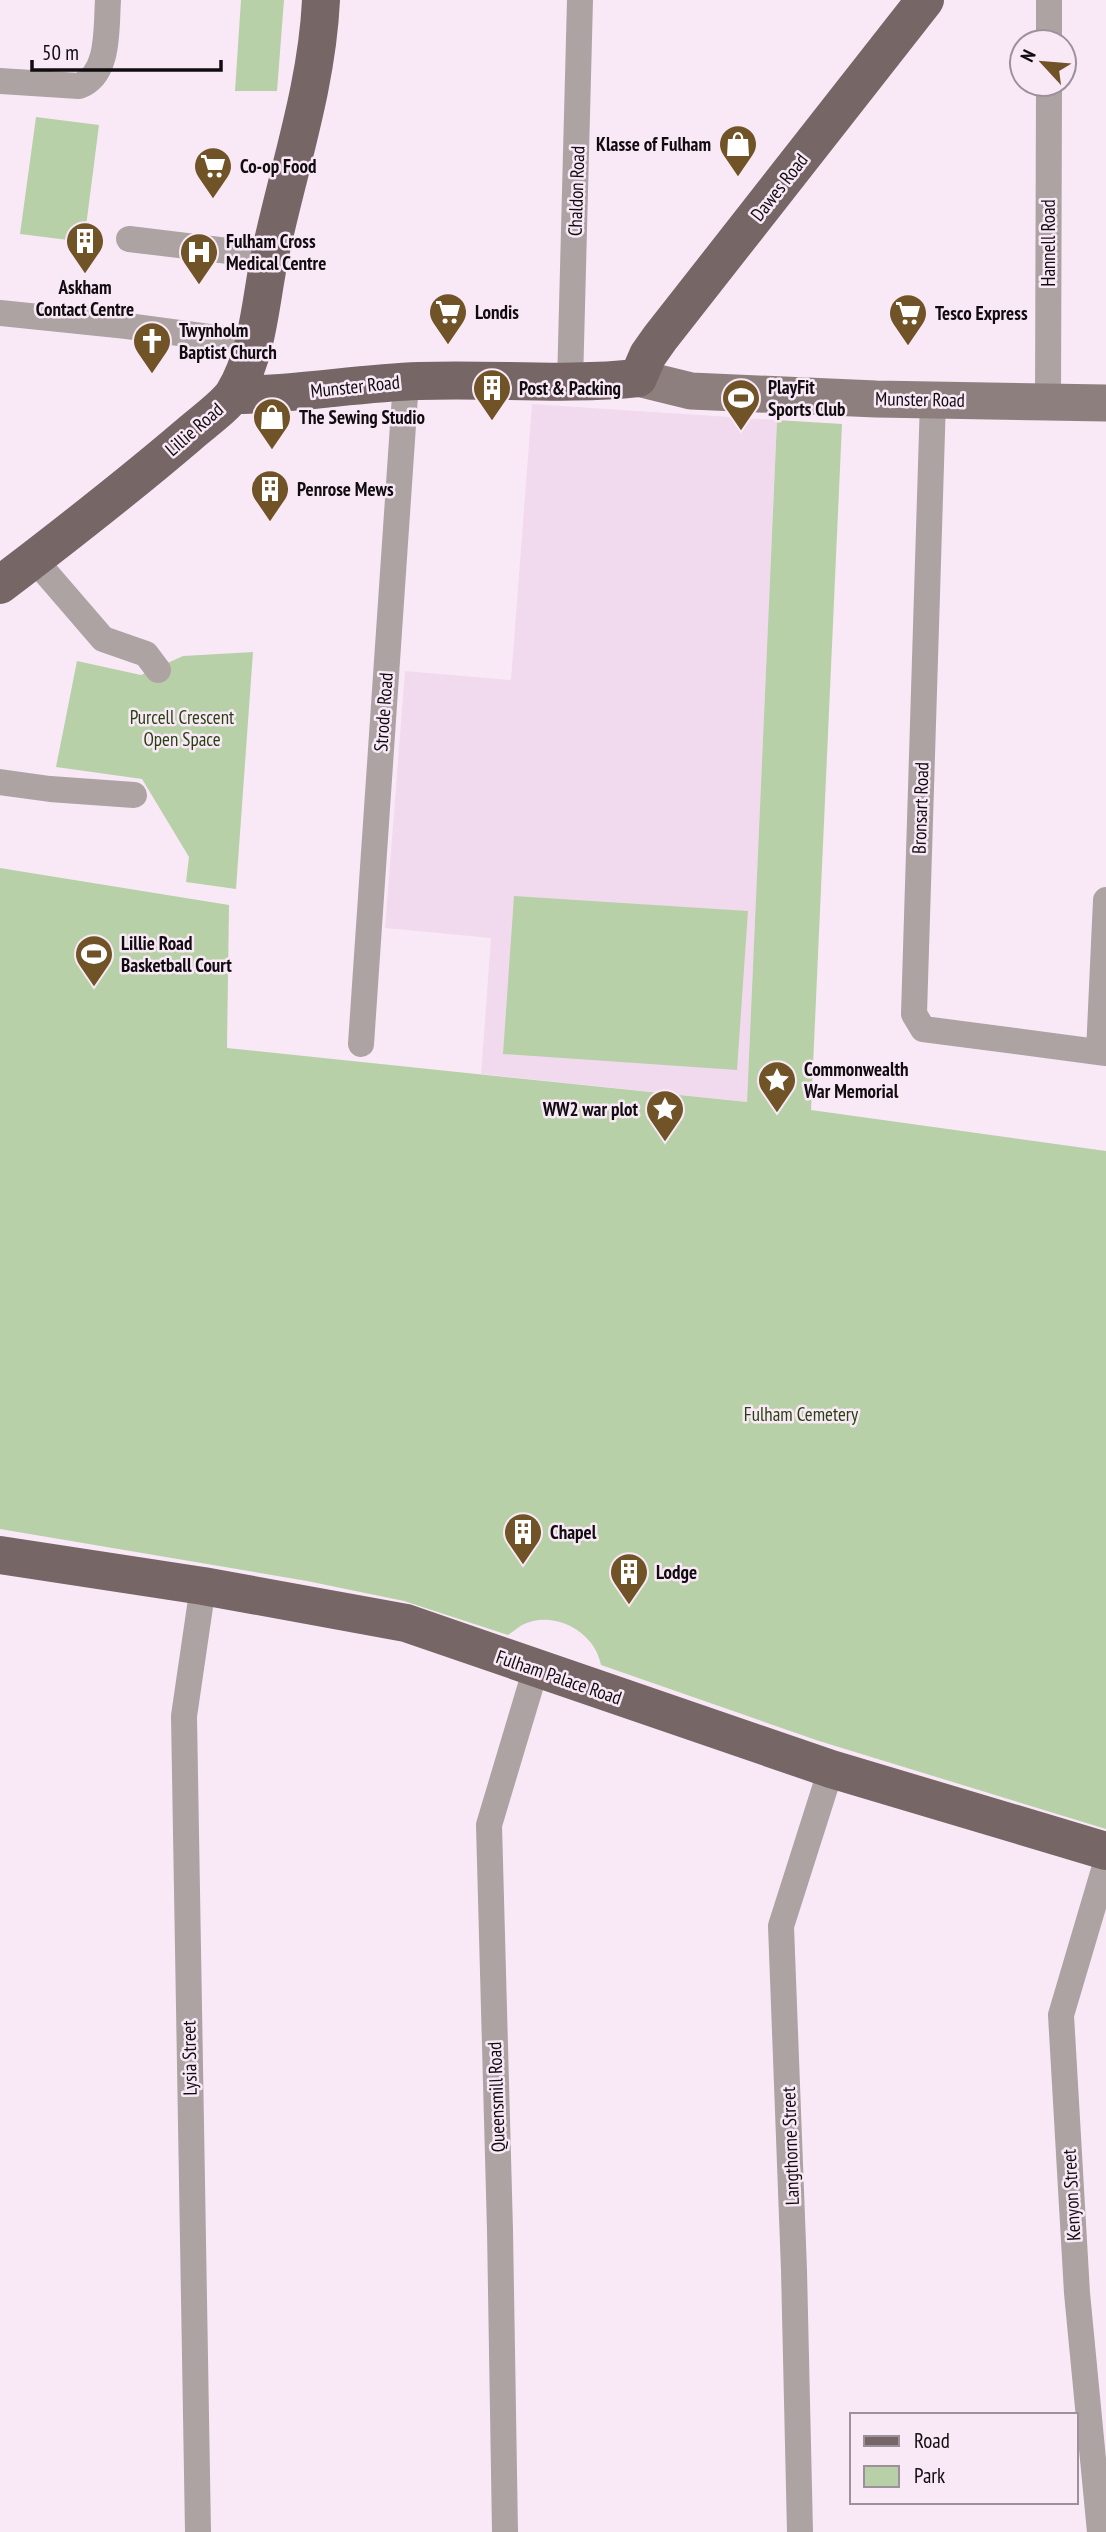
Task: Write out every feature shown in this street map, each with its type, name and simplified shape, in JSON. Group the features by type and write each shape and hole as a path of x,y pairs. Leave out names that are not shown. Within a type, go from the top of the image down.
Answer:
{"main road":[{"name":"Lillie Road","path":"0,585 134,482 233,395 250,358 254,342 270,256 308,99 321,0"},
{"name":"Dawes Road","path":"638,378 648,355 660,338 925,0"},
{"name":"Munster Road","path":"233,395 271,395 406,381 570,383 638,378"},
{"name":"Fulham Palace Road","path":"0,1555 203,1586 406,1623 831,1769 1106,1851"}],"street":[{"path":"0,80 79,86 88,83 96,75 103,55 108,0"},
{"name":"Chaldon Road","path":"570,383 580,0"},
{"path":"1049,0 1049,28"},
{"name":"Hannell Road","path":"1048,401 1049,98"},
{"path":"129,239 270,256"},
{"path":"0,313 254,342"},
{"name":"Munster Road","path":"638,378 691,391 1106,403"},
{"name":"Strode Road","path":"361,1044 406,381"},
{"name":"Bronsart Road","path":"933,400 914,1014 923,1029 1102,1053"},
{"path":"34,559 103,639 146,654 158,670"},
{"path":"0,782 50,789 134,795"},
{"path":"1102,1053 1106,900"},
{"name":"Lysia Street","path":"198,2532 184,1716 203,1586"},
{"name":"Queensmill Road","path":"506,2532 489,1825 536,1668"},
{"name":"Langthorne Street","path":"800,2532 794,2270 781,1926 831,1769"},
{"name":"Kenyon Street","path":"1100,2532 1077,2293 1061,2015 1106,1863"}],"shaded area":[{"path":"532,404 777,420 747,1102 481,1074 491,938 385,928 405,671 511,680"}],"green space":[{"path":"241,0 284,0 277,91 235,91"},
{"path":"36,117 99,125 84,242 20,234"},
{"name":"Fulham Cemetery","path":"777,420 842,424 811,1110 1106,1151 1106,1829 819,1741 601,1665 591,1643 582,1634 559,1622 534,1621 522,1625 508,1635 404,1601 307,1581 0,1529 0,868 229,905 227,1048 747,1102"},
{"name":"Purcell Crescent Open Space","path":"253,652 236,889 186,882 189,857 142,779 56,767 77,661 141,675 183,656"},
{"path":"514,896 748,911 737,1070 503,1054"}],"place":[{"name":"Klasse of Fulham","path":"738,178"},
{"name":"Co-op Food","path":"213,200"},
{"name":"Askham Contact Centre","path":"85,275"},
{"name":"Fulham Cross Medical Centre","path":"199,286"},
{"name":"Londis","path":"448,346"},
{"name":"Tesco Express","path":"908,347"},
{"name":"Twynholm Baptist Church","path":"152,375"},
{"name":"Post & Packing","path":"492,422"},
{"name":"PlayFit Sports Club","path":"741,432"},
{"name":"The Sewing Studio","path":"272,451"},
{"name":"Penrose Mews","path":"270,523"},
{"name":"Lillie Road Basketball Court","path":"94,988"},
{"name":"Commonwealth War Memorial","path":"777,1114"},
{"name":"WW2 war plot","path":"665,1143"},
{"name":"Chapel","path":"523,1566"},
{"name":"Lodge","path":"629,1606"}]}
